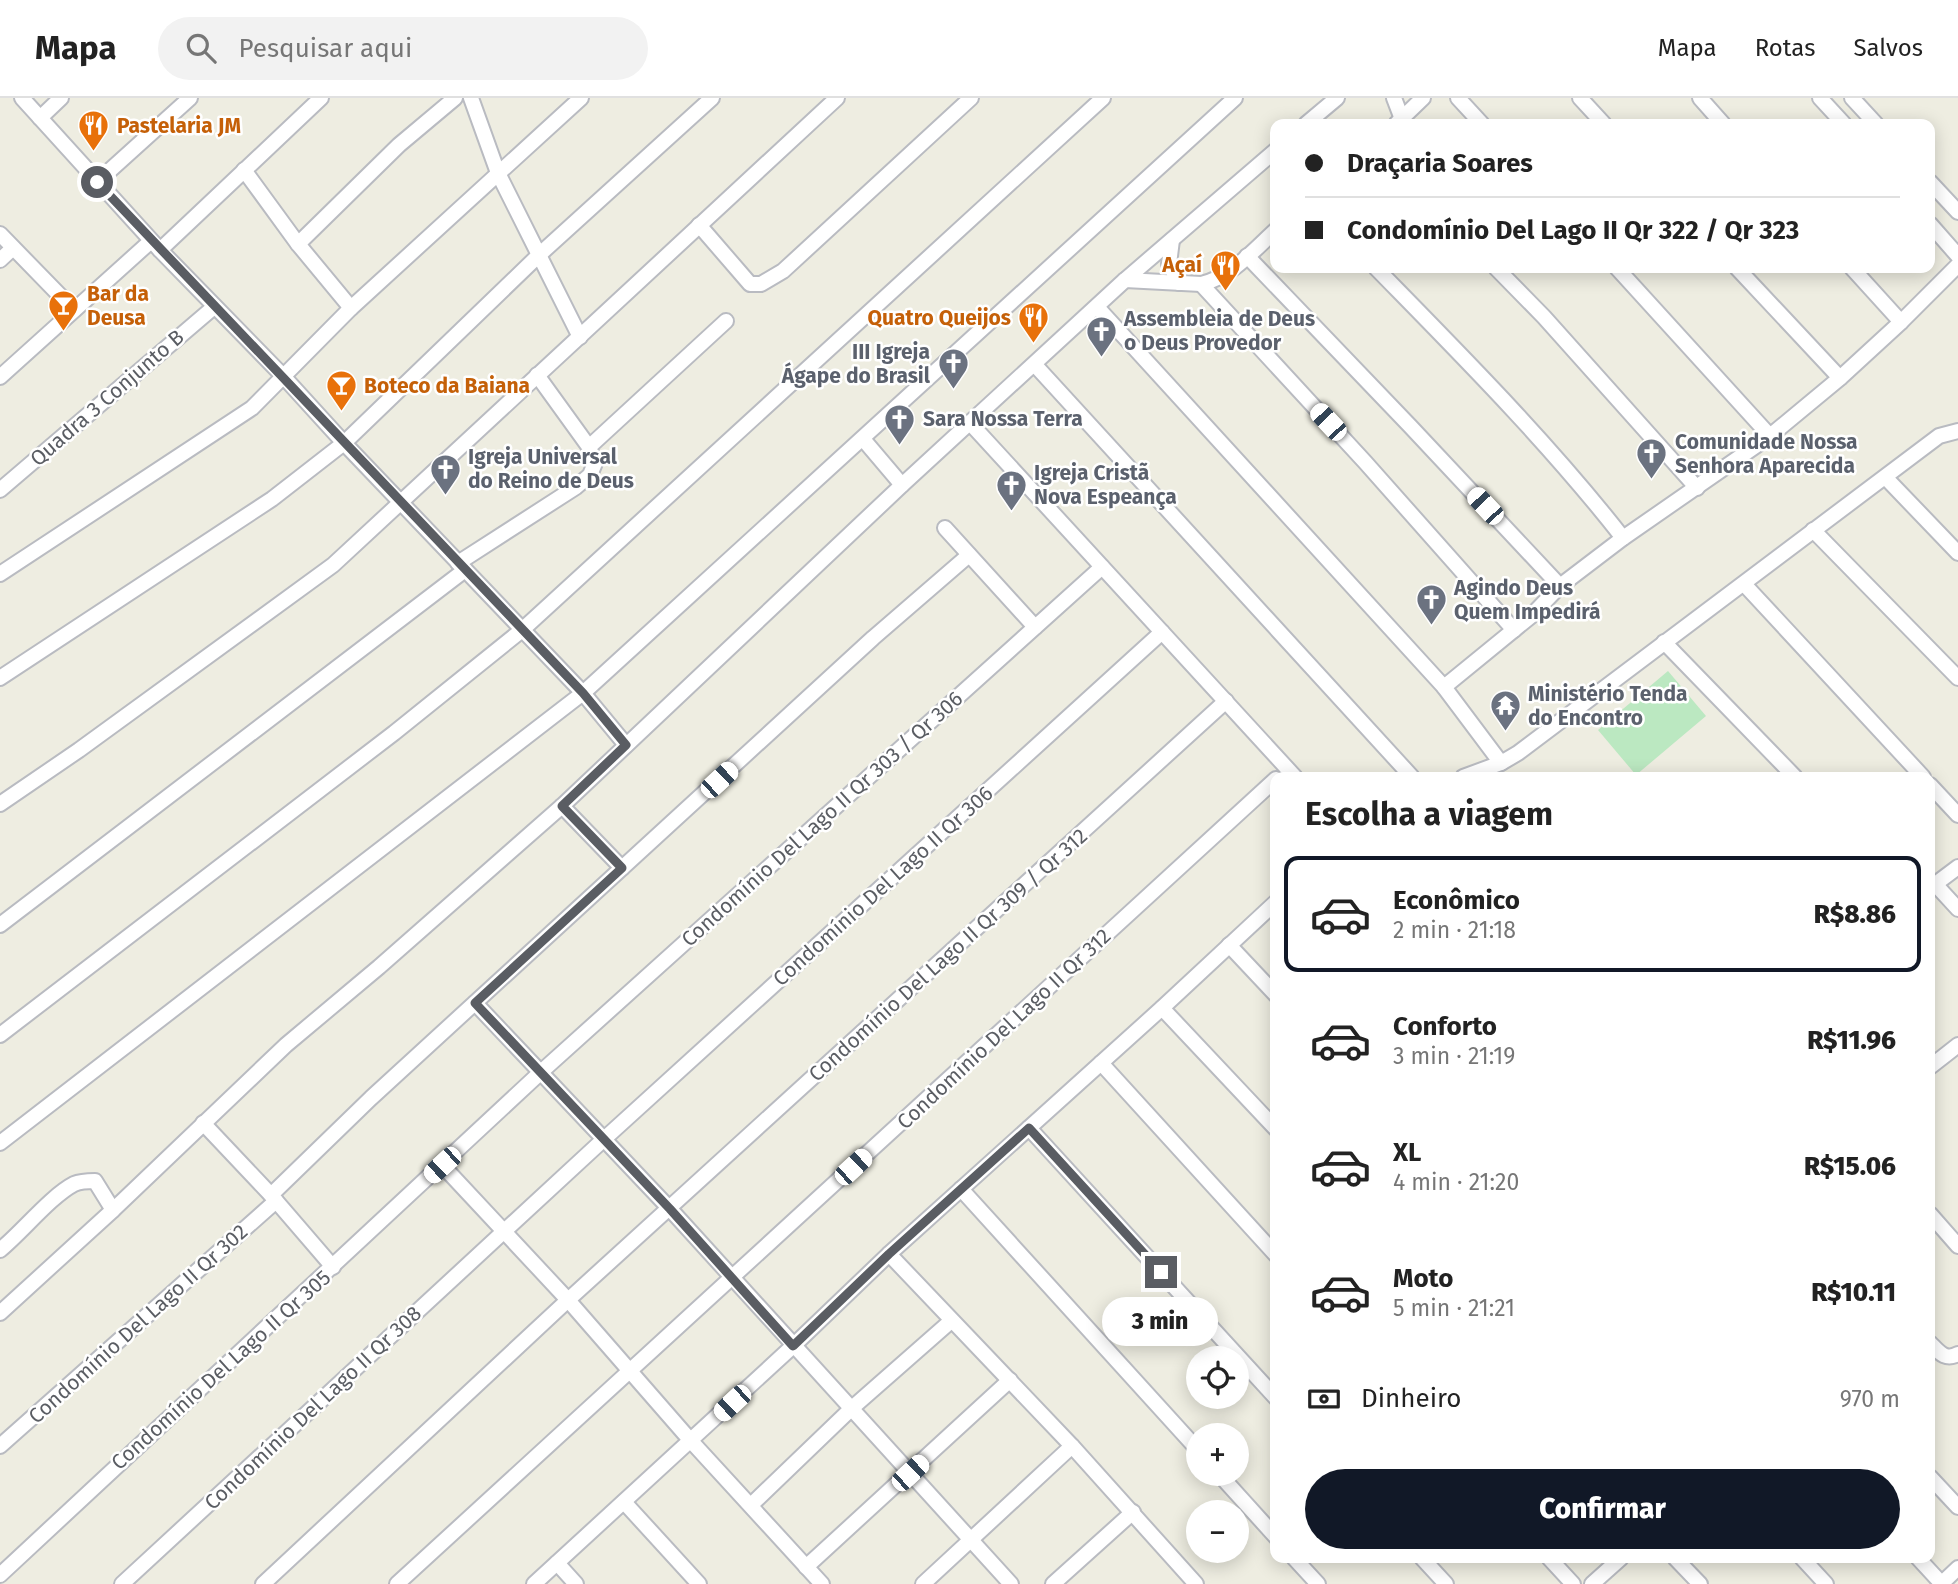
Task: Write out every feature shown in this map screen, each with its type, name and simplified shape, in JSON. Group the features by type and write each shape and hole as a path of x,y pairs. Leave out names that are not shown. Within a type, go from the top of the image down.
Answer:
{"street":[{"path":"22,98 155,245 583,693 626,745"},
{"path":"40,118 61,98"},
{"path":"97,182 190,98"},
{"path":"0,377 74,310 244,170 321,98"},
{"path":"298,244 399,145 455,98"},
{"path":"471,98 498,173 580,337"},
{"path":"0,574 251,408 351,308 581,98"},
{"path":"0,678 272,499 344,443 538,254 712,98"},
{"path":"699,225 750,284 761,284 783,271 971,98"},
{"path":"0,1035 394,733 522,630 1104,98"},
{"path":"0,1143 583,693 1235,98"},
{"path":"1312,119 1337,98"},
{"path":"1394,98 1398,119"},
{"path":"1402,119 1423,98"},
{"path":"1458,98 1477,119"},
{"path":"1580,98 1599,119"},
{"path":"1700,98 1719,119"},
{"path":"1820,98 1839,119"},
{"path":"1852,98 1871,119"},
{"path":"0,804 323,573 402,503 835,99"},
{"path":"0,1313 113,1210 286,1045 562,806 902,485 1125,280 1270,155"},
{"path":"244,170 298,244 351,308"},
{"path":"1935,187 1958,212"},
{"path":"1935,230 1958,256"},
{"path":"0,234 74,310"},
{"path":"1125,280 1201,284 1223,275 1270,236"},
{"path":"1172,240 1169,264 1179,283"},
{"path":"0,260 13,248"},
{"path":"1247,257 1560,586"},
{"path":"1444,687 1531,617 1560,586 1623,538 1770,436 1840,378 1958,265"},
{"path":"1381,273 1453,346 1570,473 1623,538"},
{"path":"1501,273 1698,488"},
{"path":"1622,273 1770,436"},
{"path":"1742,273 1840,378"},
{"path":"1857,273 1901,322"},
{"path":"1201,284 1365,462 1514,630"},
{"name":"Quadra 3 Conjunto B","path":"0,490 214,307"},
{"path":"1097,307 1444,687 1501,763"},
{"path":"589,447 726,321"},
{"path":"1035,365 1407,772"},
{"path":"0,925 462,566 590,475 595,463 589,447 537,375"},
{"path":"971,424 1226,701 1282,772"},
{"path":"1477,772 1518,753 1939,436 1958,431"},
{"path":"863,439 902,485"},
{"path":"1886,478 1958,553"},
{"path":"944,528 1035,627"},
{"path":"1813,530 1958,678"},
{"name":"Condomínio Del Lago II Qr 302","path":"0,1446 273,1198 371,1098 873,638 968,555"},
{"name":"Condomínio Del Lago II Qr 303 / Qr 306","path":"442,1165 541,1072 1102,567"},
{"path":"1744,584 1918,772"},
{"name":"Condomínio Del Lago II Qr 306","path":"504,1233 1162,632"},
{"path":"1664,642 1790,772"},
{"name":"Condomínio Del Lago II Qr 309 / Qr 312","path":"263,1584 568,1300 1226,701"},
{"name":"Condomínio Del Lago II Qr 312","path":"397,1584 1270,788"},
{"path":"1935,790 1958,815"},
{"path":"562,806 622,868"},
{"path":"1935,884 1958,867"},
{"path":"1935,888 1958,909"},
{"path":"534,1584 691,1441 889,1254 1270,908"},
{"path":"1230,945 1270,988"},
{"path":"475,1003 670,1209 1011,1584"},
{"path":"1162,1008 1270,1123"},
{"path":"1935,1063 1958,1045"},
{"path":"1101,1063 1270,1248"},
{"path":"203,1124 333,1267"},
{"path":"1029,1128 1270,1391"},
{"path":"442,1165 568,1300 691,1441 822,1584"},
{"name":"Condomínio Del Lago II Qr 305","path":"0,1577 156,1428 442,1165"},
{"path":"0,1250 74,1184 95,1181 113,1210"},
{"path":"961,1189 1186,1437"},
{"path":"1935,1220 1958,1246"},
{"name":"Condomínio Del Lago II Qr 308","path":"122,1584 504,1233"},
{"path":"889,1254 1133,1512 1190,1582"},
{"path":"751,1505 852,1408 951,1321"},
{"path":"1935,1348 1950,1358 1958,1354"},
{"path":"806,1567 1010,1380"},
{"path":"923,1584 1072,1446"},
{"path":"1935,1482 1958,1507"},
{"path":"1230,1486 1270,1530"},
{"path":"624,1502 699,1584"},
{"path":"1053,1584 1133,1512"},
{"path":"557,1563 576,1584"},
{"path":"1299,1563 1318,1584"},
{"path":"1427,1563 1446,1584"},
{"path":"1554,1563 1573,1584"},
{"path":"1592,1584 1615,1563"},
{"path":"1680,1563 1700,1584"},
{"path":"1807,1563 1826,1584"},
{"path":"1922,1563 1941,1584 1958,1568"},
{"path":"0,1577 5,1584"}],"green space":[{"path":"1668,671 1706,716 1640,772 1633,772 1598,730"}],"place":[{"name":"Pastelaria JM","path":"94,153"},
{"name":"Açaí","path":"1225,292"},
{"name":"Bar da Deusa","path":"64,333"},
{"name":"Quatro Queijos","path":"1034,345"},
{"name":"Assembleia de Deus o Deus Provedor","path":"1101,358"},
{"name":"III Igreja Ágape do Brasil","path":"953,391"},
{"name":"Boteco da Baiana","path":"341,413"},
{"name":"Sara Nossa Terra","path":"900,446"},
{"name":"Comunidade Nossa Senhora Aparecida","path":"1652,481"},
{"name":"Igreja Universal do Reino de Deus","path":"445,496"},
{"name":"Igreja Cristã Nova Espeança","path":"1011,512"},
{"name":"Agindo Deus Quem Impedirá","path":"1431,627"},
{"name":"Ministério Tenda do Encontro","path":"1505,733"}],"route":[{"path":"97,182 583,693 626,745 562,806 622,868 475,1003 670,1209 793,1346 889,1254 1029,1128 1161,1272"}]}
